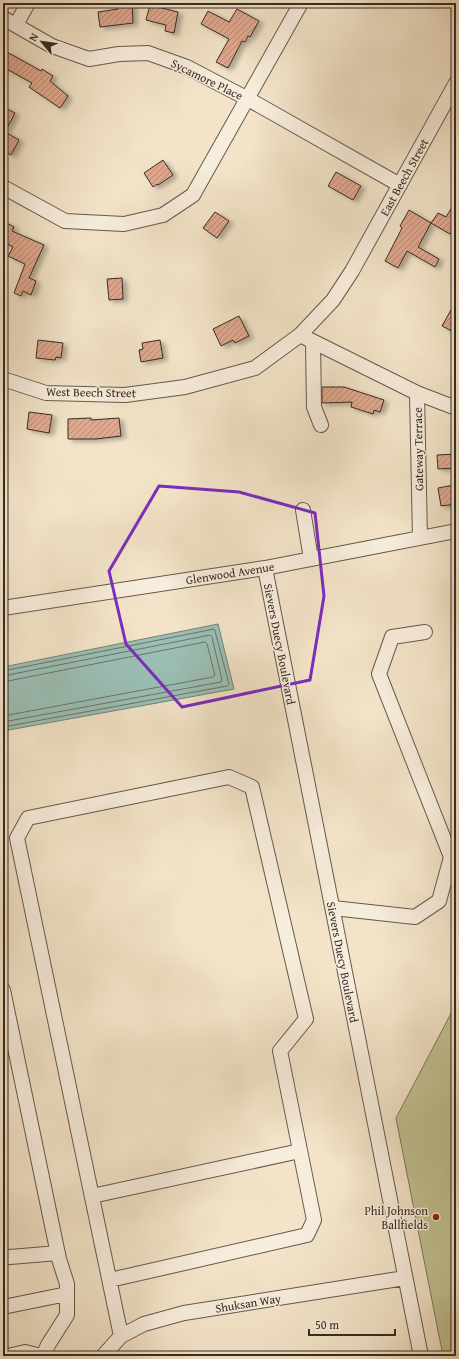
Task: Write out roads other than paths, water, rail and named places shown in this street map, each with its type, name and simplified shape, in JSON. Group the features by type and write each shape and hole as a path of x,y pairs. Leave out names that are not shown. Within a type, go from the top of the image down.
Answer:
{"street":[{"path":"16,25 28,3"},
{"path":"3,188 65,221 124,224 163,215 194,195 301,3"},
{"name":"Sycamore Place","path":"3,18 52,46 89,59 119,54 148,53 187,67 248,99 400,185"},
{"name":"East Beech Street","path":"352,271 456,83"},
{"name":"West Beech Street","path":"3,379 46,393 125,395 185,387 255,368 300,335 333,300 352,271"},
{"name":"Gateway Terrace","path":"300,335 417,393 420,538"},
{"path":"313,342 314,407 321,425"},
{"path":"417,393 456,408"},
{"path":"303,510 311,559"},
{"name":"Glenwood Avenue","path":"3,608 265,568 456,531"},
{"name":"Sievers Duecy Boulevard","path":"265,568 421,1356"},
{"path":"333,908 415,917 439,901 451,858 379,674 392,638 425,632"},
{"path":"110,1280 307,1235 314,1220 280,1051 306,1019 252,787 229,777 28,818 17,838 121,1336"},
{"path":"3,990 58,1253 67,1284 67,1315 42,1356 25,1352 8,1356"},
{"path":"92,1196 300,1151"},
{"path":"3,1256 10,1257 58,1253"},
{"name":"Shuksan Way","path":"103,1356 121,1336 144,1324 184,1313 405,1278"},
{"path":"3,1307 67,1294"}],"water":[{"path":"218,624 234,689 3,731 3,667"}],"place":[{"name":"Phil Johnson Ballfields","path":"436,1217"}]}
